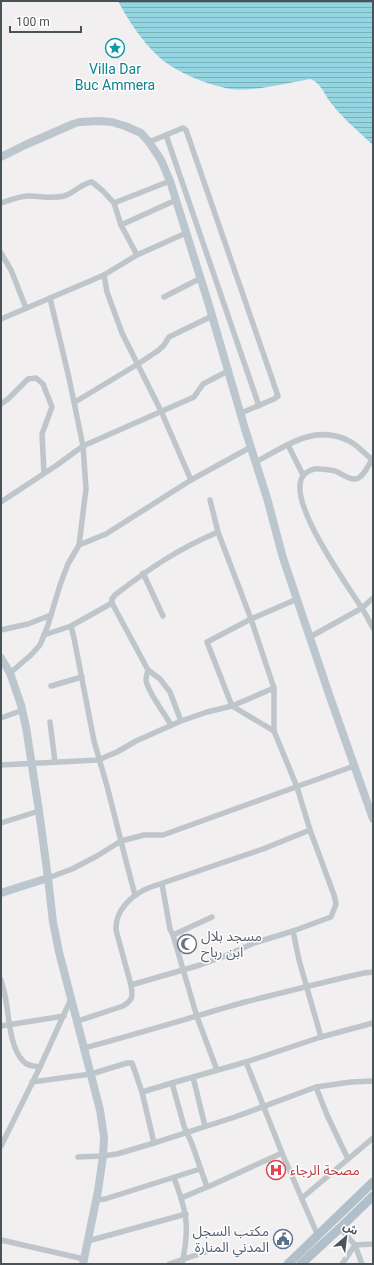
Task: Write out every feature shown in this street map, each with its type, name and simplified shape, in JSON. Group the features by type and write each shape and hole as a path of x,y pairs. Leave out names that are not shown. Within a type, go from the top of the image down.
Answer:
{"main road":[{"path":"288,1264 373,1182"},
{"path":"301,1264 373,1196"}],"street":[{"path":"1,157 73,124 99,121 119,123 141,133 161,160 170,181 201,278 267,498 283,558 373,819"},
{"path":"149,142 183,128 186,130 278,397 241,413"},
{"path":"166,135 259,406"},
{"path":"114,203 170,181"},
{"path":"1,203 23,196 62,196 70,194 90,182 97,186 114,203 121,225 137,255"},
{"path":"121,225 176,200"},
{"path":"1,319 104,274 137,255 186,233"},
{"path":"1,253 11,270 26,308"},
{"path":"104,274 107,292 122,333 161,411 191,480"},
{"path":"164,297 201,278"},
{"path":"10,673 40,645 65,571 79,545 86,489 83,446 75,402 50,298"},
{"path":"75,402 162,348 170,337 212,316"},
{"path":"1,502 83,446 194,397 203,384 228,371"},
{"path":"1,404 28,379 36,378 43,384 52,407 42,434 44,473"},
{"path":"256,462 308,436 321,434 333,435 350,441 372,460 362,475 356,479 351,479 335,471 318,468 309,471 303,475 300,482 300,492 306,511 323,550 362,608 373,628"},
{"path":"288,445 303,475"},
{"path":"79,545 106,534 191,480 251,447"},
{"path":"131,985 184,971 226,956 254,943 331,917 336,904 310,830 297,787 274,731 274,688 251,620 218,532 210,500"},
{"path":"182,721 170,692 164,683 155,674 148,670 112,603 112,599 143,573 180,549 218,532"},
{"path":"143,573 163,616"},
{"path":"310,638 362,608 373,598"},
{"path":"274,731 232,706 207,642 297,599"},
{"path":"44,635 71,626 112,603"},
{"path":"1,630 28,624 51,615"},
{"path":"71,626 98,760 107,786 135,895"},
{"path":"1,658 10,673 22,710 39,811 53,922 71,999 78,1021 100,1110 104,1137 103,1156 96,1200 84,1262 1,1240"},
{"path":"148,670 146,682 171,725"},
{"path":"51,686 82,678"},
{"path":"1,765 98,760 171,725 207,712 232,706 274,688"},
{"path":"1,718 22,710"},
{"path":"50,722 54,762"},
{"path":"1,893 72,869 121,841 144,836 163,835 354,766"},
{"path":"1,823 39,811"},
{"path":"78,1021 129,1003 132,996 131,985 116,930 116,924 117,916 135,895 148,888 263,849 310,830"},
{"path":"162,884 170,929 197,1017 217,1070"},
{"path":"173,935 212,917"},
{"path":"293,931 306,987 321,1037"},
{"path":"84,1048 306,987 373,972"},
{"path":"1,980 16,1050 23,1061 33,1066 40,1067"},
{"path":"1,1146 40,1067 71,999"},
{"path":"1,1026 64,1016"},
{"path":"142,1092 172,1082 246,1062 321,1037 373,1023"},
{"path":"246,1062 282,1153 318,1236"},
{"path":"32,1082 91,1074 129,1063 133,1065 142,1092 154,1143"},
{"path":"193,1077 205,1126"},
{"path":"78,1157 117,1154 205,1126 316,1087 351,1082 373,1081"},
{"path":"172,1082 184,1126 207,1187"},
{"path":"316,1087 327,1115 348,1159"},
{"path":"302,1198 373,1138"},
{"path":"181,1198 282,1153"},
{"path":"96,1200 105,1199 200,1169"},
{"path":"174,1178 186,1214 186,1242 183,1262"},
{"path":"88,1241 186,1214"},
{"path":"340,1228 355,1245 362,1264"},
{"path":"355,1245 373,1244"},
{"path":"342,1264 355,1245"},
{"path":"169,1264 183,1262 211,1250"}],"water":[{"path":"118,1 373,1 373,145 338,112 323,90 313,80 310,79 281,85 240,90 213,85 172,67 157,55 140,36"}],"place":[{"name":"Villa Dar Buc Ammera","path":"115,48"},
{"name":"مسجد بلال ابن رباح","path":"187,944"},
{"name":"مصحة الرجاء","path":"276,1170"},
{"name":"مكتب السجل المدني المنارة","path":"283,1239"}]}
